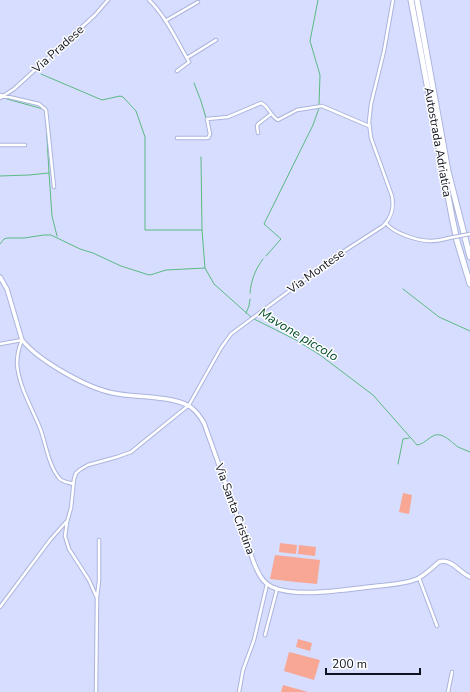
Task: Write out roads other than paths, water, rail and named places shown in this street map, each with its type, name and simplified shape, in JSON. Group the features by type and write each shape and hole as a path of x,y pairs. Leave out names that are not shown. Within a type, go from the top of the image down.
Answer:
{"highway":[{"name":"Autostrada Adriatica","path":"411,0 452,217 457,241 470,284"},
{"name":"Autostrada Adriatica","path":"417,0 448,171 470,257"}],"street":[{"name":"Via Pradese","path":"0,98 14,89 96,15 108,0"},
{"path":"149,0 155,5 189,62 177,71"},
{"path":"393,0 384,52 371,104 369,126 371,138 392,196 392,211 386,223 394,231 416,239 428,241 438,241 470,234"},
{"path":"165,21 198,2"},
{"path":"187,58 216,40"},
{"path":"0,95 39,104 46,110 54,187"},
{"path":"176,138 208,138 210,134 207,119 228,117 261,103 266,106 271,114 278,120 297,110 322,106 369,126"},
{"path":"258,133 258,124 271,114"},
{"path":"0,145 25,146"},
{"name":"Via Montese","path":"189,405 226,340 231,334 335,257 386,223"},
{"path":"0,277 7,289 22,340 52,364 101,390 114,394 171,400 189,405"},
{"path":"0,344 22,340"},
{"path":"22,340 17,363 19,375 41,430 53,466 59,478 65,482 73,484"},
{"path":"97,598 89,580 69,549 65,536 66,522 71,508 73,484 76,473 81,468 88,465 117,458 131,452 189,405"},
{"name":"Via Santa Cristina","path":"189,405 204,423 256,568 262,579 267,584 277,589 308,592 337,591 403,583 419,578 439,562 443,561 451,563 461,572 470,577"},
{"path":"0,607 50,540 66,522"},
{"path":"96,692 99,540"},
{"path":"419,578 437,626"},
{"path":"239,692 243,670 254,640 267,584"},
{"path":"265,635 277,589"},
{"path":"448,692 452,672"}],"waterway":[{"name":"Mavone piccolo","path":"318,0 310,41 320,75 319,105"},
{"name":"Mavone piccolo","path":"41,74 102,100 120,96 123,97 136,111 145,137 145,230 202,230 205,268"},
{"name":"Mavone piccolo","path":"194,83 206,118"},
{"name":"Mavone piccolo","path":"7,99 43,109"},
{"name":"Mavone piccolo","path":"266,256 281,239 264,224 313,125 319,108"},
{"name":"Mavone piccolo","path":"46,121 49,173"},
{"name":"Mavone piccolo","path":"201,157 202,230"},
{"name":"Mavone piccolo","path":"0,176 49,173 52,216 57,236"},
{"name":"Mavone piccolo","path":"0,244 7,238 51,235 121,266 150,275 166,270 205,268 214,284 251,317"},
{"name":"Mavone piccolo","path":"250,293 254,274 263,259"},
{"name":"Mavone piccolo","path":"403,289 439,317 470,331"},
{"name":"Mavone piccolo","path":"246,313 250,299"},
{"name":"Mavone piccolo","path":"254,319 296,340 320,355 373,395 417,445 424,443 433,436 440,435 458,447 470,452"},
{"name":"Mavone piccolo","path":"398,464 403,439 409,438"}]}
